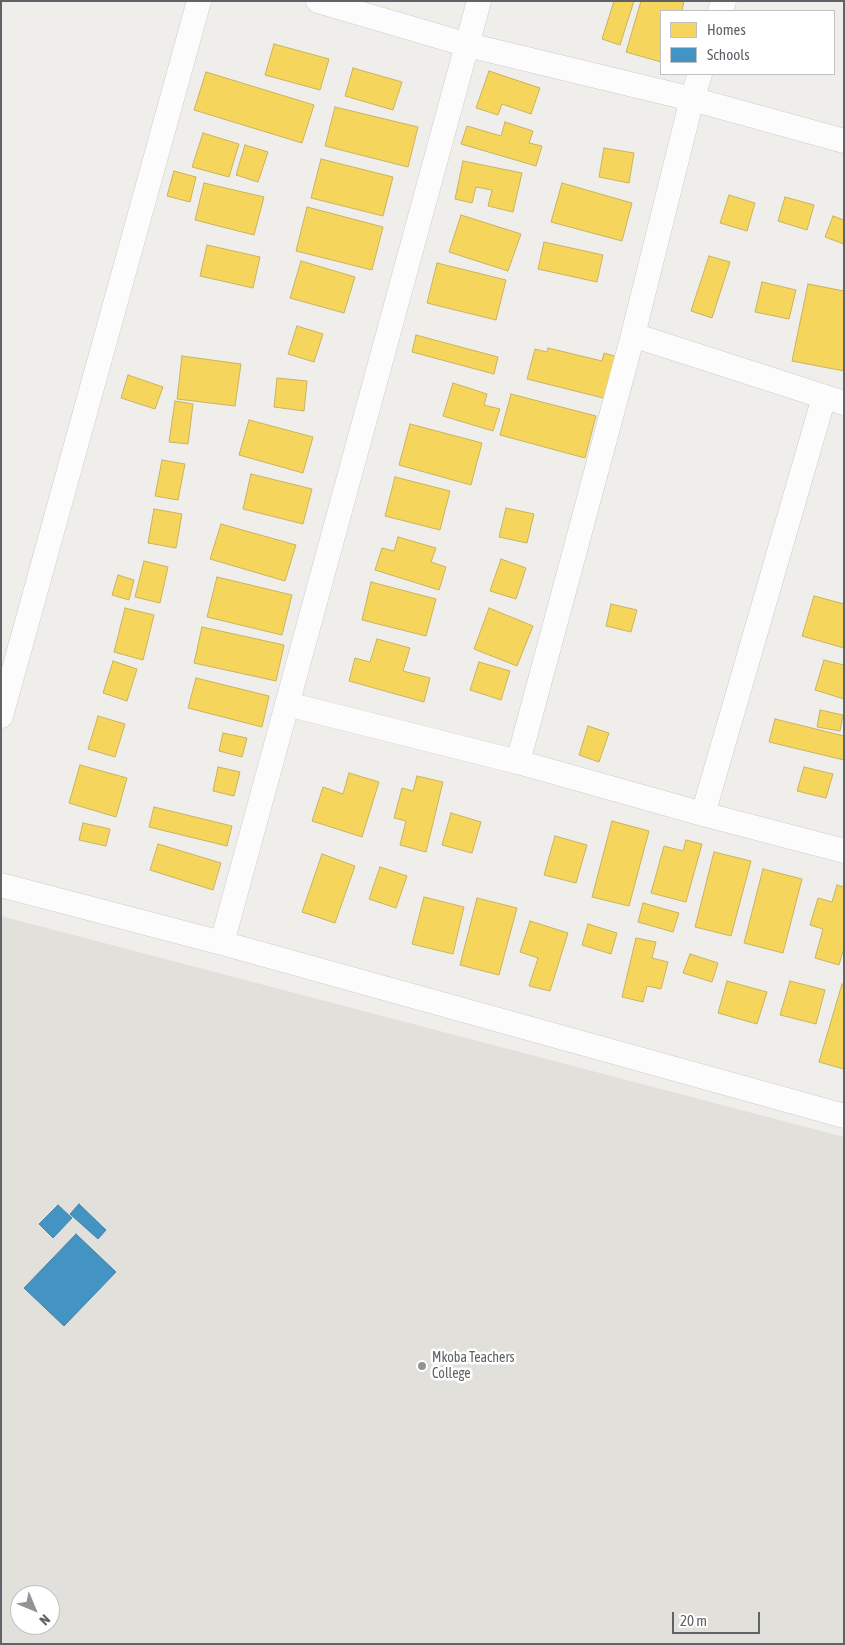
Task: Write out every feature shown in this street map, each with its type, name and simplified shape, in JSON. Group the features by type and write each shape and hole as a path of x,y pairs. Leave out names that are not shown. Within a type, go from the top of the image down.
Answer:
{"street":[{"path":"1,716 199,1"},
{"path":"318,1 468,44 692,99 844,141"},
{"path":"222,942 479,1"},
{"path":"518,762 633,335 700,75"},
{"path":"633,335 834,400 703,814"},
{"path":"287,704 518,762 844,851"},
{"path":"1,885 222,942 844,1116"}],"shaded area":[{"name":"Mkoba Teachers College","path":"1,916 844,1137 844,1644 1,1644"}],"building: Homes":[{"path":"614,1 634,1 620,45 602,39"},
{"path":"641,1 684,1 682,10 660,10 660,62 626,52"},
{"path":"274,44 329,59 320,90 265,75"},
{"path":"353,68 402,82 393,110 345,96"},
{"path":"489,71 540,88 531,114 502,104 498,115 476,108"},
{"path":"206,72 314,105 302,143 194,110"},
{"path":"335,107 418,127 408,167 325,146"},
{"path":"505,122 533,131 529,143 542,146 536,166 461,144 467,126 501,136"},
{"path":"203,133 239,144 229,177 192,167"},
{"path":"245,145 268,152 258,182 236,175"},
{"path":"604,148 634,153 629,183 599,177"},
{"path":"321,159 393,177 383,216 311,198"},
{"path":"463,161 522,173 513,212 488,206 492,190 476,187 472,203 455,199"},
{"path":"174,171 196,177 190,202 167,196"},
{"path":"204,183 264,197 254,235 195,220"},
{"path":"562,183 632,203 622,241 551,222"},
{"path":"729,195 755,203 747,231 720,223"},
{"path":"785,197 814,205 807,230 778,221"},
{"path":"307,207 383,227 372,270 296,251"},
{"path":"461,215 521,234 508,271 449,252"},
{"path":"833,216 844,220 844,244 825,237"},
{"path":"544,242 603,255 597,282 538,269"},
{"path":"207,245 260,257 253,288 200,276"},
{"path":"709,256 730,262 712,318 691,311"},
{"path":"301,261 355,277 344,313 290,298"},
{"path":"437,263 506,280 496,320 427,303"},
{"path":"762,282 796,290 789,319 755,312"},
{"path":"808,284 844,291 844,371 792,361"},
{"path":"297,326 323,334 314,362 288,354"},
{"path":"416,335 498,357 494,374 412,352"},
{"path":"548,348 602,361 604,353 618,357 607,399 527,379 535,349 547,352"},
{"path":"182,356 241,364 235,406 177,399"},
{"path":"128,375 163,387 155,409 121,398"},
{"path":"277,378 307,381 304,411 274,407"},
{"path":"453,383 487,394 484,405 500,409 493,431 443,416"},
{"path":"511,394 596,416 585,458 500,435"},
{"path":"175,401 193,404 188,444 169,442"},
{"path":"249,420 313,437 303,473 239,455"},
{"path":"410,424 482,443 471,485 399,465"},
{"path":"162,460 185,464 178,500 155,496"},
{"path":"251,474 312,489 303,524 243,509"},
{"path":"395,477 450,491 440,530 385,516"},
{"path":"506,508 534,514 527,543 499,537"},
{"path":"154,509 182,514 176,548 148,543"},
{"path":"221,524 296,545 285,581 210,559"},
{"path":"398,537 436,548 431,562 446,567 439,590 375,570 382,548 394,551"},
{"path":"501,559 526,568 516,599 490,591"},
{"path":"144,561 168,567 160,603 135,597"},
{"path":"118,575 134,580 129,600 112,595"},
{"path":"217,577 292,595 282,635 207,617"},
{"path":"371,582 436,599 426,636 362,620"},
{"path":"814,596 844,604 844,648 802,636"},
{"path":"611,604 637,610 631,632 606,626"},
{"path":"125,608 154,615 143,660 114,652"},
{"path":"489,608 533,626 517,666 474,649"},
{"path":"202,627 284,645 276,681 194,663"},
{"path":"377,639 410,648 403,671 430,678 424,702 349,681 355,658 370,662"},
{"path":"824,660 844,665 844,699 815,690"},
{"path":"113,661 137,669 127,701 103,693"},
{"path":"479,662 510,671 501,700 470,690"},
{"path":"196,678 269,696 262,727 188,708"},
{"path":"820,710 843,715 840,731 817,727"},
{"path":"98,716 125,724 115,757 88,749"},
{"path":"775,719 844,736 844,760 769,742"},
{"path":"588,726 609,733 599,762 579,755"},
{"path":"223,733 247,738 242,757 219,751"},
{"path":"80,765 127,778 116,817 69,803"},
{"path":"218,767 240,772 234,796 213,791"},
{"path":"804,767 833,774 826,798 797,791"},
{"path":"349,773 379,782 362,837 312,821 323,787 343,794"},
{"path":"417,776 443,782 426,852 400,845 406,821 394,818 402,788 413,791"},
{"path":"154,807 232,826 227,846 149,827"},
{"path":"451,813 481,822 472,853 442,845"},
{"path":"612,821 649,831 629,906 592,897"},
{"path":"83,823 110,829 106,846 79,840"},
{"path":"555,836 587,845 576,883 544,875"},
{"path":"686,840 702,844 686,902 651,893 664,846 683,851"},
{"path":"158,844 221,863 213,890 150,870"},
{"path":"714,852 751,861 731,936 695,927"},
{"path":"322,854 355,866 335,923 302,912"},
{"path":"380,867 407,876 396,908 369,899"},
{"path":"763,869 802,879 783,953 744,943"},
{"path":"837,885 844,887 844,948 839,965 815,958 823,929 810,925 818,898 832,902"},
{"path":"424,897 464,907 453,954 412,944"},
{"path":"477,898 517,908 499,975 460,965"},
{"path":"643,903 679,913 673,932 638,922"},
{"path":"530,921 568,933 550,991 529,986 538,958 520,952"},
{"path":"588,924 617,933 611,954 582,945"},
{"path":"636,938 656,942 652,958 668,962 661,989 647,986 643,1002 622,997"},
{"path":"690,954 718,963 712,982 683,973"},
{"path":"727,981 767,992 757,1024 718,1013"},
{"path":"790,981 825,990 816,1024 780,1015"},
{"path":"842,984 844,985 844,1069 819,1062"}],"building: Schools":[{"path":"79,1204 106,1230 98,1239 70,1214"},
{"path":"58,1205 72,1218 53,1238 39,1224"},
{"path":"76,1234 116,1272 64,1326 24,1288"}],"place":[{"name":"Mkoba Teachers College","path":"422,1366"}]}
